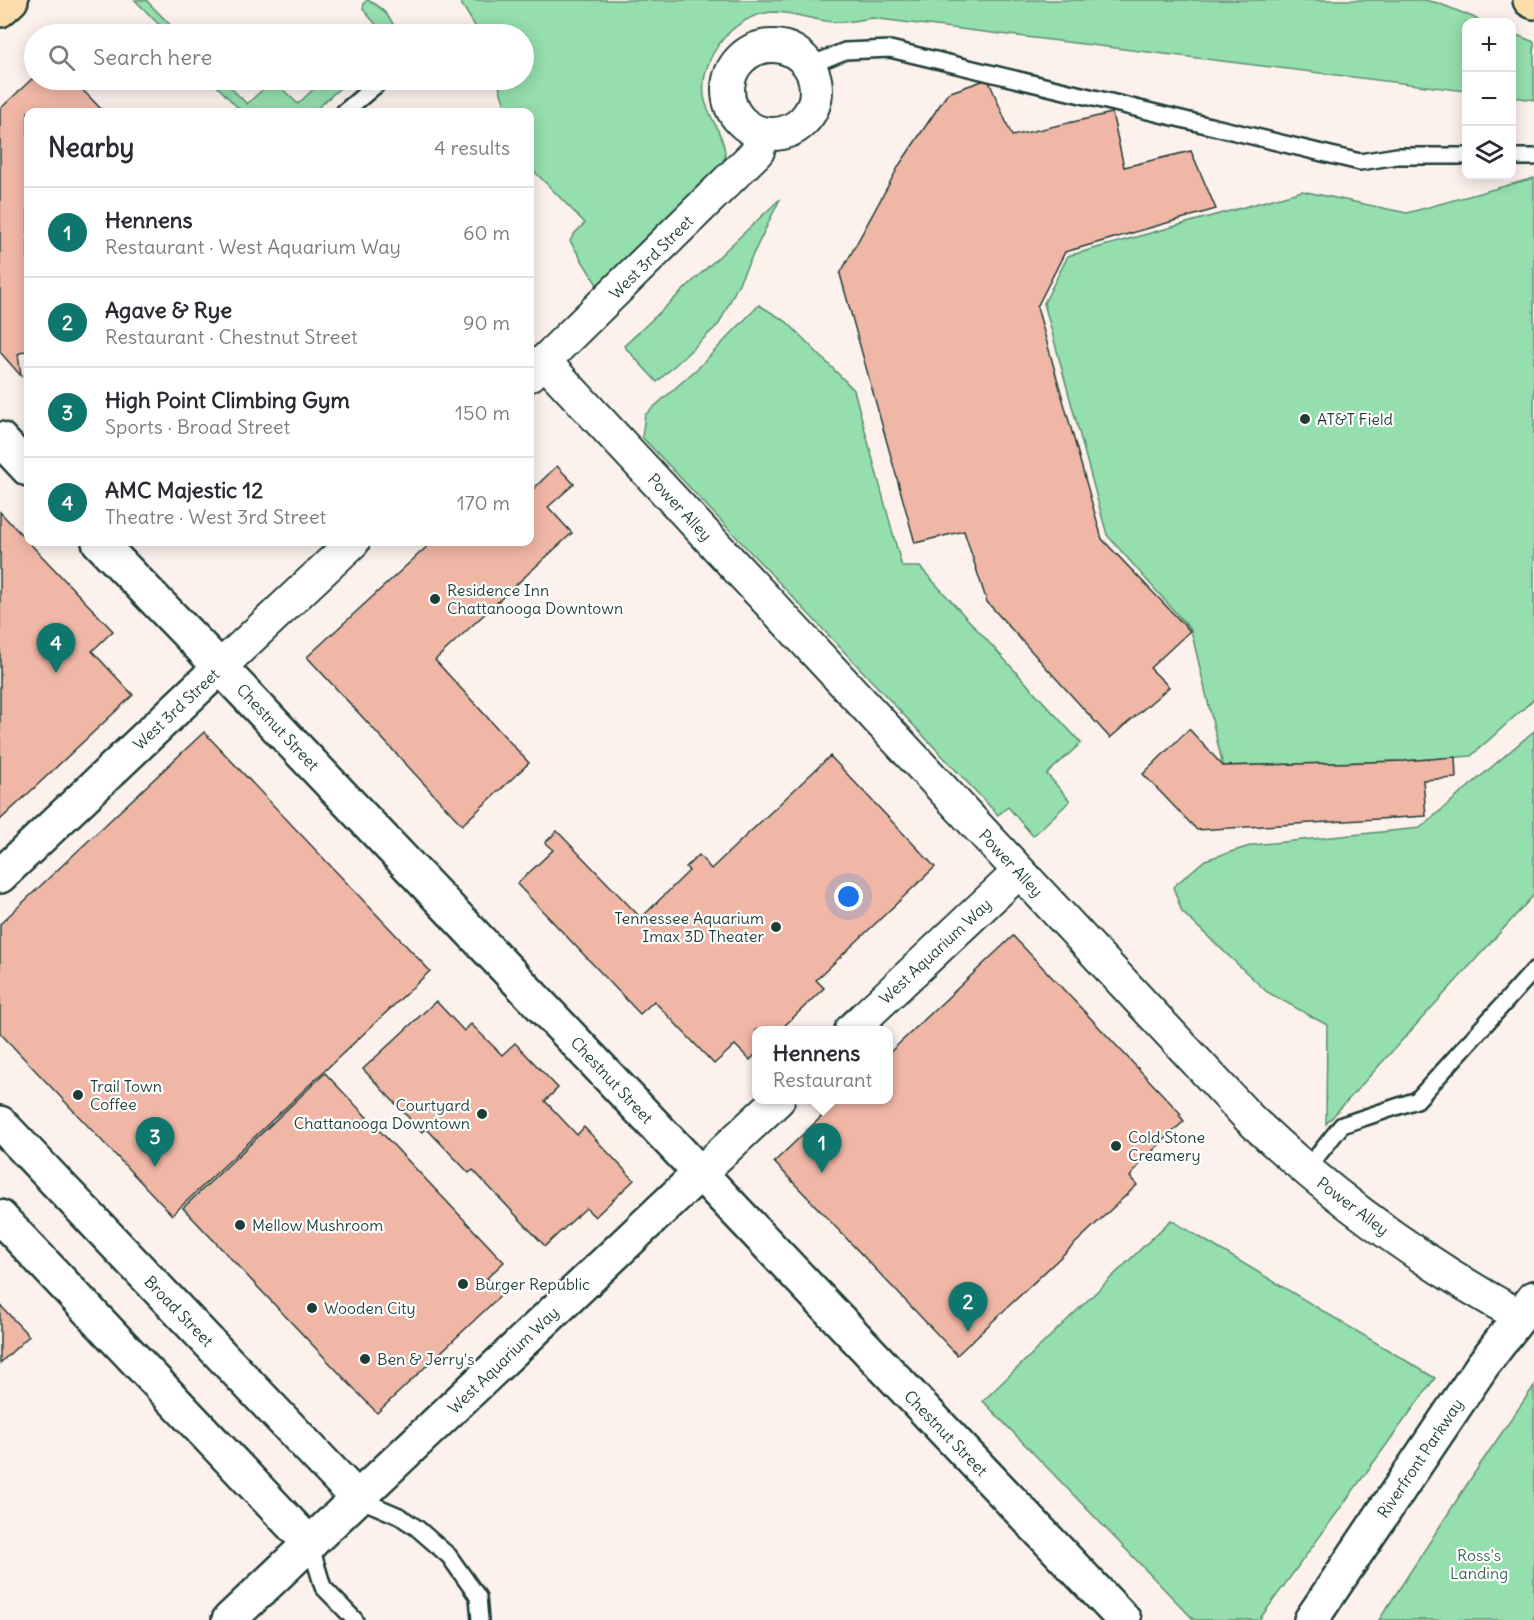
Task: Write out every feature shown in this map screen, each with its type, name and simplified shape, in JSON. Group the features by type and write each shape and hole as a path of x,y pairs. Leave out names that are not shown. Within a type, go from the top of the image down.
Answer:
{"main road":[{"path":"0,10 11,0"},
{"path":"1530,0 1534,2"}],"street":[{"path":"771,46 785,49 798,55 808,66 814,79 816,93 812,108 804,120 792,129 778,134 763,134 739,120 731,108 728,94 729,80 735,66 757,49 771,46"},
{"name":"West 3rd Street","path":"535,367 758,151 763,134"},
{"name":"Power Alley","path":"535,367 1019,872 1250,1119 1306,1170 1364,1216 1424,1258 1527,1307"},
{"path":"0,439 24,465"},
{"name":"Chestnut Street","path":"103,546 1124,1620"},
{"name":"West 3rd Street","path":"0,876 349,546"},
{"name":"West Aquarium Way","path":"855,1026 1019,872"},
{"name":"West Aquarium Way","path":"229,1620 774,1104"},
{"name":"Broad Street","path":"0,1123 357,1498"},
{"path":"0,1216 310,1544"},
{"name":"Riverfront Parkway","path":"1311,1620 1482,1366 1527,1307"}],"lane":[{"path":"808,66 845,51 890,49 1360,162 1397,156 1462,156"},
{"path":"349,108 370,90"},
{"path":"1516,157 1534,157"},
{"path":"1306,1170 1342,1125 1417,1100 1534,970"},
{"path":"357,1498 399,1516 417,1528 449,1556 478,1597 480,1620"},
{"path":"310,1544 323,1587 355,1620"}],"green space":[{"path":"135,0 146,0 169,24 158,24"},
{"path":"367,0 377,6 393,24 376,24 363,9"},
{"path":"459,0 1424,0 1438,3 1475,18 1462,18 1462,91 871,18 839,22 776,12 761,14 734,28 723,39 707,66 704,96 725,149 725,157 719,174 602,293 570,241 585,223 534,171 534,108 506,108 500,90 534,90 534,24 474,24"},
{"path":"1516,35 1534,42 1534,100 1516,98"},
{"path":"221,90 233,90 247,104 262,90 283,90 298,104 313,90 338,90 318,108 238,108"},
{"name":"AT&T Field","path":"1534,178 1534,699 1471,756 1404,761 1223,766 1191,630 1107,535 1044,303 1068,256 1302,191 1407,213"},
{"path":"780,199 719,324 657,382 624,346"},
{"path":"759,305 787,322 854,390 902,567 920,567 1081,743 1047,774 1070,801 1033,836 1008,807 998,815 642,437 645,415 699,367"},
{"path":"1534,731 1534,895 1326,1124 1327,1025 1267,992 1182,912 1173,887 1205,860 1253,845 1420,828"},
{"path":"1171,1220 1435,1378 1259,1620 1194,1620 983,1401"},
{"name":"Ross's Landing","path":"1534,1386 1534,1620 1379,1620 1479,1466"}],"building":[{"path":"988,79 1012,136 1112,113 1124,167 1191,151 1216,209 1065,252 1037,307 1102,539 1190,631 1150,668 1169,687 1110,738 987,602 964,531 915,543 840,274 900,164 948,93"},
{"path":"24,86 24,90 83,90 100,108 24,108 24,352 18,354 21,376 0,352 0,109"},
{"name":"Residence Inn Chattanooga Downtown","path":"557,466 574,484 548,507 572,533 435,660 529,763 462,825 307,657 428,546 534,546 534,488"},
{"path":"0,512 24,537 24,546 32,546 113,631 92,651 133,695 0,820"},
{"path":"1189,729 1223,766 1404,761 1455,757 1456,778 1423,780 1426,816 1197,830 1143,774"},
{"path":"204,732 430,971 172,1215 0,1033 0,924"},
{"path":"830,756 935,867 816,980 824,988 784,1026 752,1026 752,1058 750,1060 735,1045 714,1064 654,1001 640,1014 517,884 553,850 545,843 557,831 641,918 689,871 686,867 699,855 711,869"},
{"path":"1013,936 1181,1114 1179,1115 1184,1121 1142,1161 1130,1177 1137,1185 957,1355 774,1162 835,1104 893,1104 893,1049"},
{"name":"Courtyard Chattanooga Downtown","path":"436,1001 464,1031 471,1024 502,1055 515,1043 558,1088 545,1101 577,1135 584,1127 634,1180 595,1217 586,1208 545,1246 473,1170 469,1173 426,1128 422,1132 363,1069"},
{"path":"325,1073 504,1262 487,1278 502,1294 377,1413 183,1208"},
{"path":"0,1305 29,1336 0,1363"}],"place":[{"name":"AT&T Field","path":"1305,419"},
{"name":"Residence Inn Chattanooga Downtown","path":"435,599"},
{"name":"AMC Majestic 12","path":"56,673"},
{"name":"Tennessee Aquarium Imax 3D Theater","path":"776,927"},
{"name":"Trail Town Coffee","path":"78,1095"},
{"name":"Courtyard Chattanooga Downtown","path":"482,1114"},
{"name":"Cold Stone Creamery","path":"1116,1146"},
{"name":"High Point Climbing Gym","path":"155,1167"},
{"name":"Hennens","path":"822,1173"},
{"name":"Mellow Mushroom","path":"240,1225"},
{"name":"Burger Republic","path":"463,1284"},
{"name":"Wooden City","path":"312,1308"},
{"name":"Agave & Rye","path":"968,1332"},
{"name":"Ben & Jerry's","path":"365,1359"}]}
